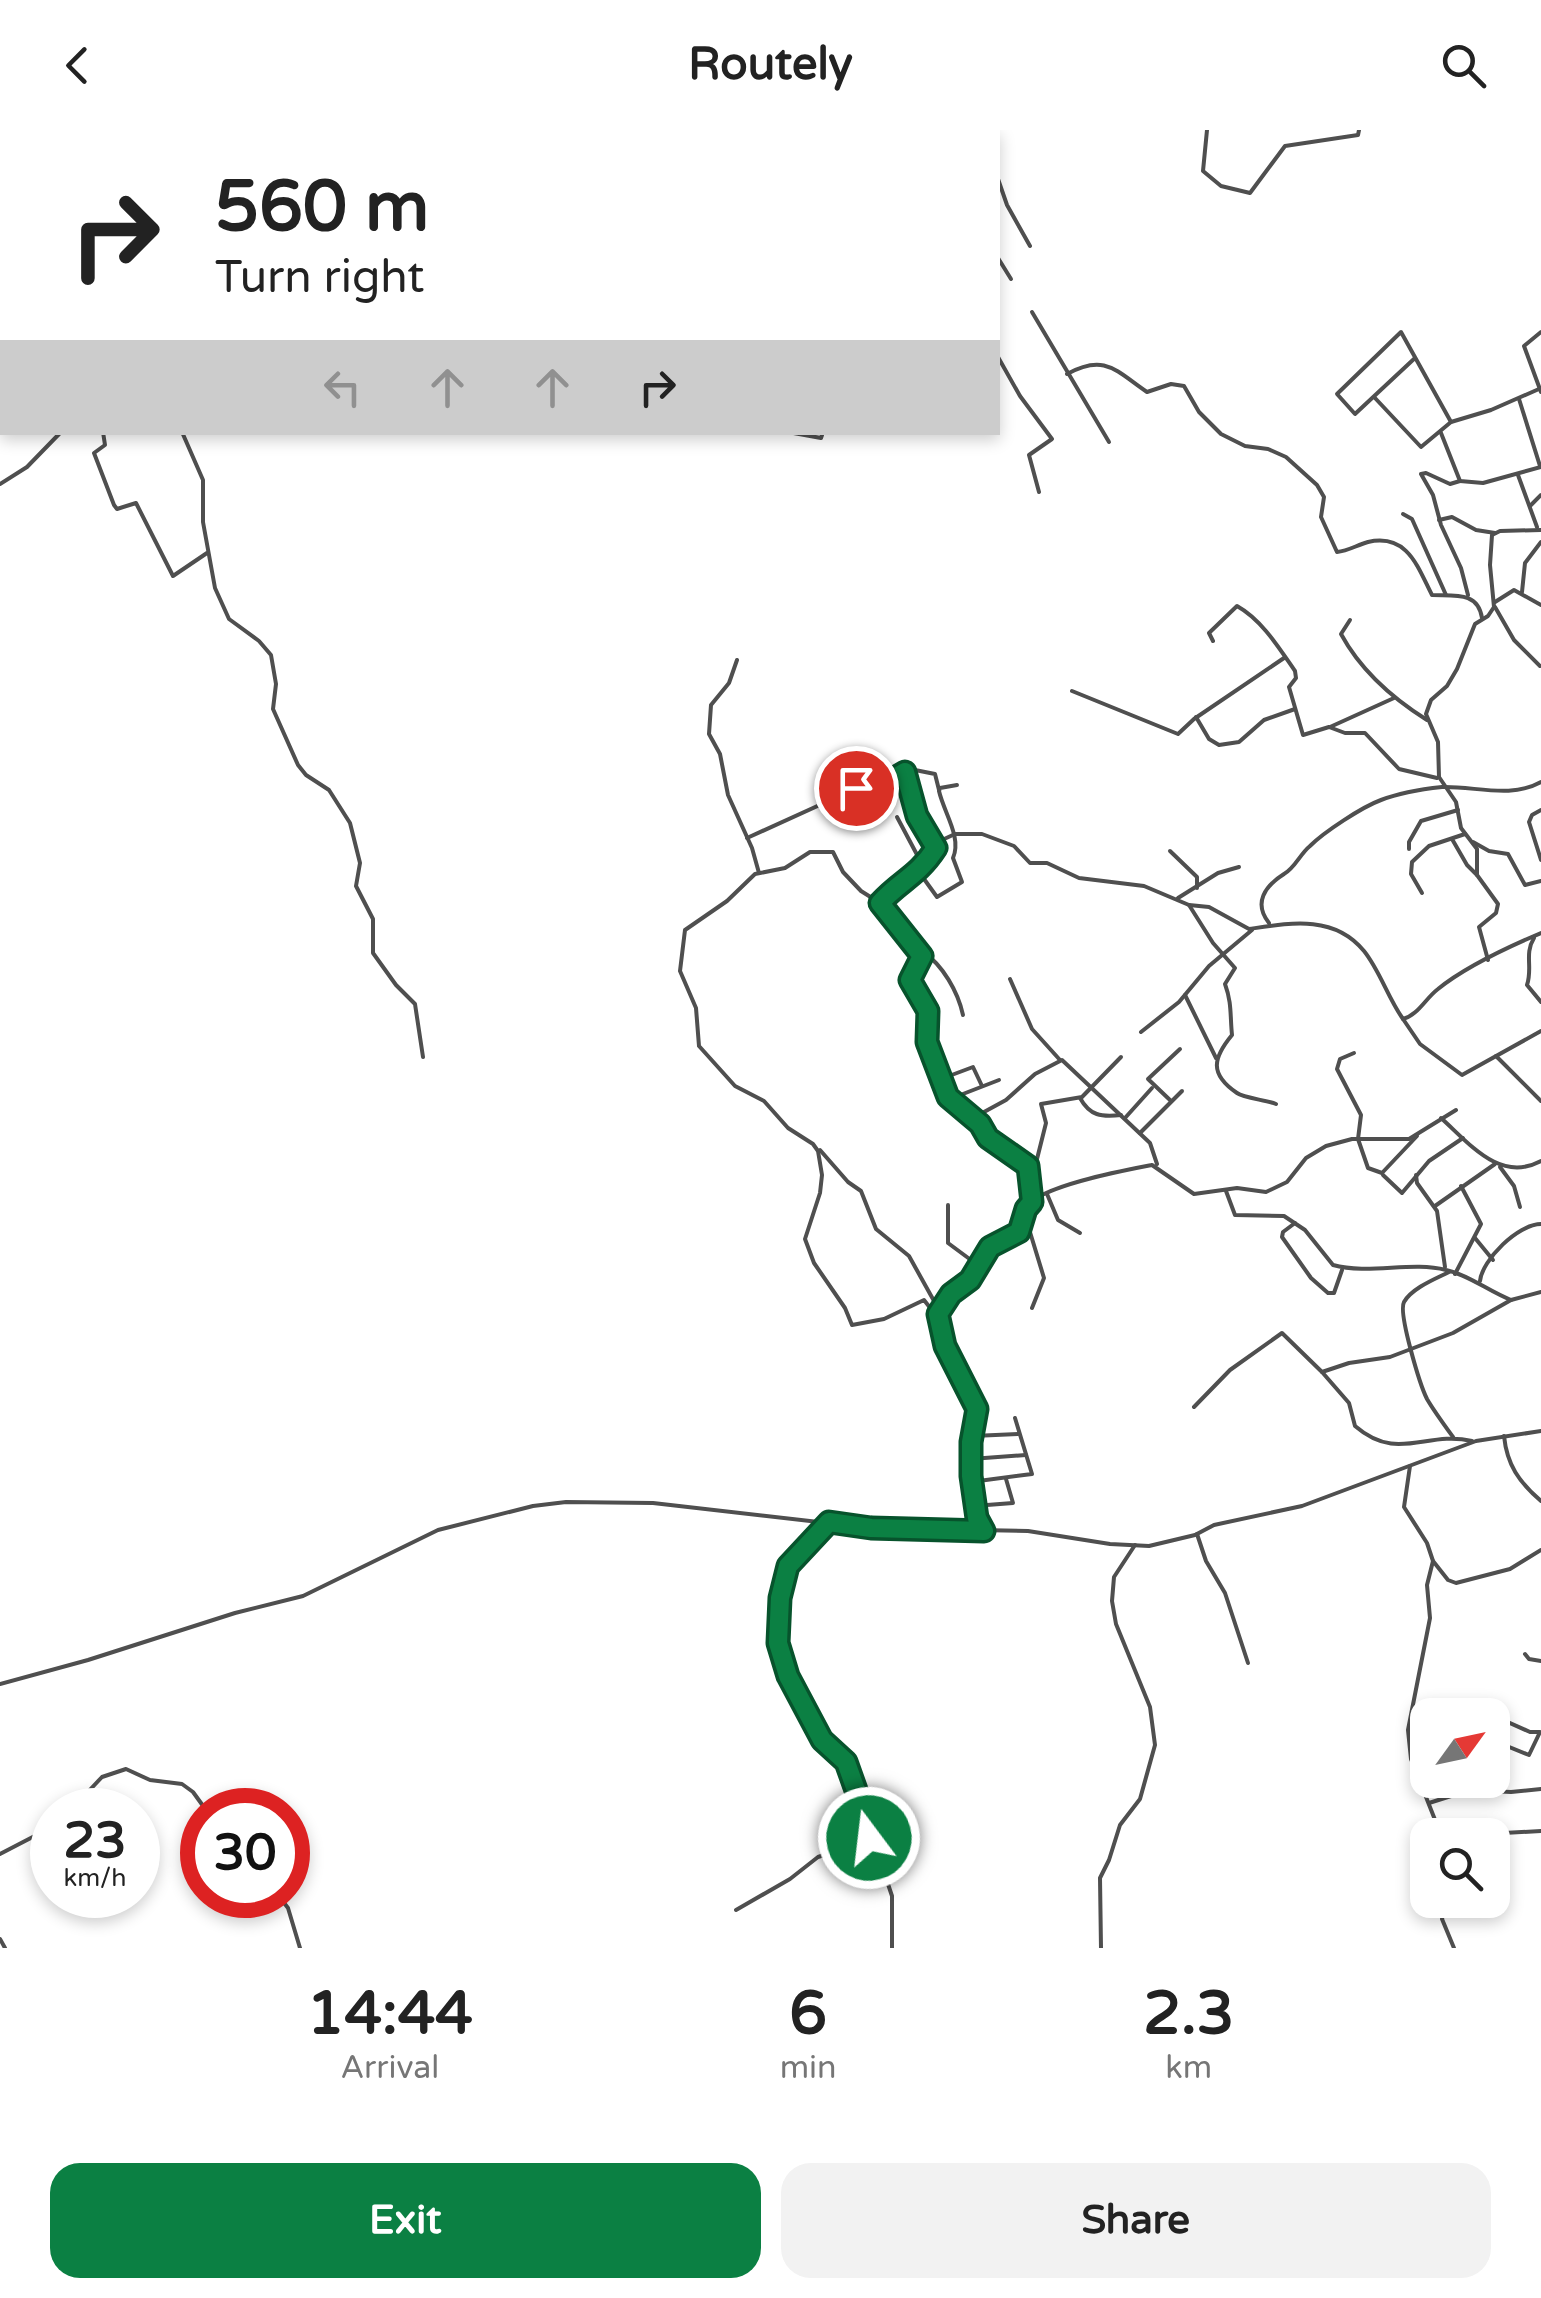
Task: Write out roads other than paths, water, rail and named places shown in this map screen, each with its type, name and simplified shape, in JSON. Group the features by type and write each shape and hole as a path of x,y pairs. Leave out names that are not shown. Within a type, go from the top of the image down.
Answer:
{"street":[{"path":"1207,130 1204,172 1221,186 1250,193 1286,146 1358,135 1359,130"},
{"path":"1000,183 1030,246"},
{"path":"1000,261 1011,279"},
{"path":"1032,312 1109,442"},
{"path":"1415,358 1354,414 1336,392 1400,332 1415,358 1451,422"},
{"path":"1375,398 1421,448 1451,422 1540,391 1524,346 1541,332"},
{"path":"1000,360 1052,440 1028,457 1039,492"},
{"path":"1066,374 1092,364 1117,368 1147,392 1171,384 1184,386 1200,412 1221,434 1245,446 1268,449 1286,457 1320,488 1324,500 1321,517 1336,552 1370,542 1397,544 1412,554 1432,595 1469,597 1479,605 1482,618"},
{"path":"1000,370 1006,370"},
{"path":"1469,597 1462,568 1422,472 1450,484 1481,483 1541,468 1518,398"},
{"path":"1441,432 1460,481"},
{"path":"0,484 40,456 58,435"},
{"path":"103,435 105,445 94,453 114,506 118,509 137,504 172,576 208,553"},
{"path":"183,435 203,480 208,553 215,588 228,618 260,641 271,656 276,684 273,709 301,770 329,790 350,823 360,864 357,888 373,922 374,953 415,1004 423,1057"},
{"path":"1534,449 1541,446"},
{"path":"1439,520 1452,517 1481,532 1539,530 1518,475"},
{"path":"1530,507 1541,496"},
{"path":"1402,514 1412,519 1446,595"},
{"path":"1494,533 1490,565 1494,604 1513,639 1540,666"},
{"path":"1522,592 1526,560 1541,542"},
{"path":"1426,720 1430,700 1448,684 1476,622 1494,604 1512,590 1541,605"},
{"path":"1212,641 1209,634 1238,606 1259,624 1296,674 1289,687 1304,736 1394,698"},
{"path":"1350,620 1342,636 1361,664 1394,698 1426,720 1438,739 1441,780"},
{"path":"1072,692 1175,734 1285,657"},
{"path":"737,660 729,683 711,705 709,732 759,872"},
{"path":"1196,717 1209,740 1218,745 1239,742 1264,720 1296,710"},
{"path":"1329,727 1348,734 1366,734 1401,770 1441,780 1458,810 1461,828 1479,856 1477,875"},
{"path":"747,838 858,788 888,782 908,768 935,774 955,834 957,850 953,856 961,882 937,898 919,872"},
{"path":"908,768 917,816 936,848"},
{"path":"1270,924 1262,913 1261,900 1273,880 1292,869 1315,841 1361,810 1382,800 1446,787 1514,792 1541,782"},
{"path":"939,790 958,785"},
{"path":"1408,848 1421,820 1458,810"},
{"path":"1541,810 1532,814 1528,822 1541,860"},
{"path":"897,817 924,866"},
{"path":"880,903 896,886 919,872 936,848 955,834 984,834 1016,846 1030,863 1050,864 1072,876 1128,882 1178,898 1189,905 1235,969 1225,984 1233,1006 1232,1033 1216,1058"},
{"path":"1422,893 1415,885 1410,865 1430,846 1465,834"},
{"path":"1452,838 1466,865 1499,906 1479,926 1488,961"},
{"path":"1472,842 1489,851 1508,854 1525,885 1541,881"},
{"path":"939,1310 908,1256 876,1228 862,1192 816,1147 790,1130 764,1102 735,1086 700,1047 697,1012 681,974 681,940 685,930 727,901 759,872 781,870 810,852 830,850 861,892 880,903 918,948 932,958 958,992 963,1015"},
{"path":"1170,850 1197,877 1197,888"},
{"path":"1178,898 1218,873 1239,867"},
{"path":"1189,905 1206,906 1252,930"},
{"path":"1141,1032 1252,930 1270,924 1312,922 1349,938 1364,951 1420,1044 1459,1074 1541,1031"},
{"path":"1403,1019 1416,1013 1422,1002 1449,981 1539,934"},
{"path":"1539,934 1528,949 1527,984 1541,1002"},
{"path":"918,948 923,960 910,980 928,1011 927,1042 950,1100 973,1118 986,1136 1027,1166 1032,1202"},
{"path":"1010,979 1032,1030 1140,1132 1152,1146 1159,1167"},
{"path":"1532,990 1540,988"},
{"path":"1185,995 1216,1058 1218,1073 1234,1092 1276,1104"},
{"path":"1171,1101 1153,1087 1148,1077 1180,1049"},
{"path":"1354,1053 1340,1059 1338,1069 1361,1114 1358,1140 1368,1169 1382,1173 1402,1193 1428,1162 1463,1138"},
{"path":"1496,1056 1541,1101"},
{"path":"1030,1171 1038,1159 1046,1124 1041,1104 1080,1098 1121,1057"},
{"path":"973,1118 1006,1100 1035,1074 1060,1060"},
{"path":"941,1079 973,1066 982,1086"},
{"path":"950,1100 999,1080"},
{"path":"1080,1098 1092,1113 1123,1117 1153,1087"},
{"path":"1140,1132 1182,1091"},
{"path":"1382,1173 1418,1135 1456,1110"},
{"path":"1440,1118 1498,1165 1514,1186 1520,1207"},
{"path":"938,1318 939,1310 979,1266 990,1247 1019,1232 1032,1202 1076,1181 1149,1165 1159,1167 1190,1192 1240,1188 1265,1192 1289,1180 1310,1154 1336,1142 1409,1139 1418,1135"},
{"path":"816,1147 821,1163 820,1192 805,1239 814,1263 852,1325 875,1322 924,1300 938,1318 951,1361 977,1408 970,1459 974,1506 984,1531"},
{"path":"1435,1206 1498,1165 1526,1169 1541,1161"},
{"path":"1416,1175 1416,1182 1435,1206 1451,1272"},
{"path":"1453,1438 1428,1400 1406,1338 1402,1305 1409,1296 1451,1272 1474,1238 1480,1220 1461,1186"},
{"path":"1226,1191 1236,1216 1277,1214 1296,1223 1328,1262 1342,1268 1451,1272 1511,1300"},
{"path":"1047,1194 1058,1220 1080,1233"},
{"path":"948,1204 948,1243 979,1266"},
{"path":"1025,1214 1044,1278 1032,1308"},
{"path":"1296,1223 1282,1232 1282,1237 1326,1292 1336,1292 1342,1268"},
{"path":"1480,1283 1483,1269 1515,1232 1541,1224"},
{"path":"1474,1238 1492,1260"},
{"path":"1322,1372 1349,1362 1390,1357 1413,1349 1459,1330 1511,1300 1541,1292"},
{"path":"1194,1408 1230,1370 1283,1332 1350,1403 1354,1425 1376,1440 1408,1446 1440,1437 1476,1441"},
{"path":"972,1482 1032,1474 1015,1418"},
{"path":"0,1684 304,1596 438,1530 533,1506 566,1502 653,1503 871,1528 1028,1530 1152,1545 1197,1534 1214,1525 1302,1506 1476,1441 1541,1431"},
{"path":"973,1436 1020,1434"},
{"path":"1504,1436 1512,1469 1521,1484 1541,1501"},
{"path":"970,1459 1026,1454"},
{"path":"1410,1466 1404,1506 1427,1543 1433,1561 1448,1580 1456,1583 1510,1569 1541,1550"},
{"path":"974,1506 1014,1503 1006,1480"},
{"path":"829,1522 788,1566 780,1598 778,1643 788,1676 822,1740 846,1762 892,1896 892,1948"},
{"path":"1197,1534 1206,1561 1225,1593 1248,1663"},
{"path":"1102,1948 1100,1878 1120,1824 1140,1799 1155,1745 1150,1707 1116,1624 1112,1601 1117,1570 1135,1545"},
{"path":"1433,1561 1427,1585 1430,1618 1408,1730 1411,1759 1434,1818"},
{"path":"1524,1654 1541,1661"},
{"path":"1510,1723 1530,1732 1540,1731 1533,1749 1526,1755 1510,1748"},
{"path":"92,1788 102,1777 126,1768 150,1780 182,1784 186,1788"},
{"path":"1428,1803 1470,1790 1541,1789"},
{"path":"1510,1832 1541,1830"},
{"path":"736,1910 818,1858 872,1835"},
{"path":"0,1854 30,1838"},
{"path":"291,1918 300,1948"},
{"path":"1442,1918 1454,1948"},
{"path":"0,1939 5,1948"}]}
